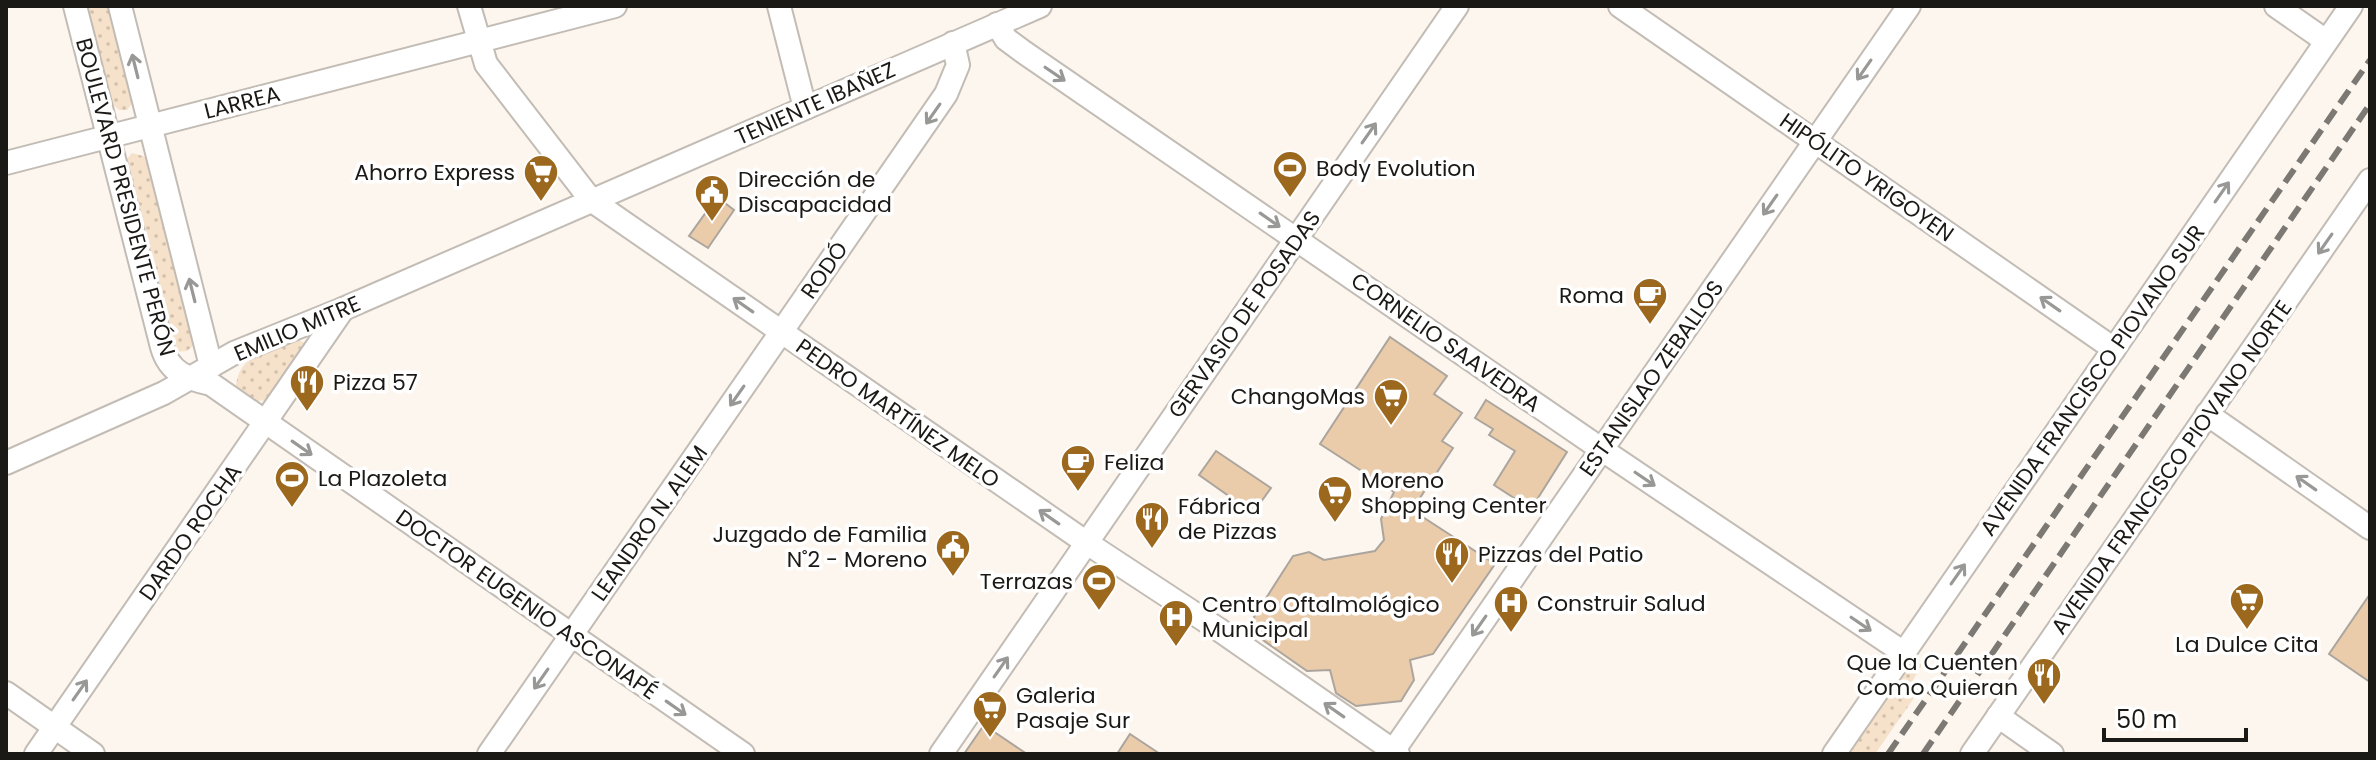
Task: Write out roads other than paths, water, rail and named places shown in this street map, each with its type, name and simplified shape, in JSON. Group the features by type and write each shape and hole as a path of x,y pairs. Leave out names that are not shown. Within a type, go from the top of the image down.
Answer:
{"street":[{"name":"BOULEVARD PRESIDENTE PERÓN","path":"75,6 165,354 171,367 188,379"},
{"name":"BOULEVARD PRESIDENTE PERÓN","path":"120,6 211,366"},
{"name":"PEDRO MARTÍNEZ MELO","path":"469,6 486,64 591,200 1394,753"},
{"name":"LARREA","path":"6,163 615,6"},
{"path":"779,6 805,108"},
{"name":"TENIENTE IBAÑEZ","path":"591,200 1040,6"},
{"name":"GERVASIO DE POSADAS","path":"941,754 1457,6"},
{"name":"HIPÓLITO YRIGOYEN","path":"1620,6 2114,349"},
{"name":"ESTANISLAO ZEBALLOS","path":"1394,753 1909,6"},
{"path":"2276,6 2326,41"},
{"name":"AVENIDA FRANCISCO PIOVANO SUR","path":"1834,754 2351,6"},
{"name":"CORNELIO SAAVEDRA","path":"997,24 1006,39 1025,53 1904,653"},
{"name":"RODÓ","path":"781,332 946,94 958,65 953,43"},
{"name":"AVENIDA FRANCISCO PIOVANO NORTE","path":"1972,754 2370,180"},
{"name":"EMILIO MITRE","path":"6,463 164,393 234,353 343,309 591,200"},
{"name":"DARDO ROCHA","path":"36,754 343,309"},
{"name":"LEANDRO N. ALEM","path":"489,754 781,332"},
{"name":"DOCTOR EUGENIO ASCONAPÉ","path":"188,379 211,384 743,754"},
{"path":"2207,414 2370,528"},
{"path":"6,693 93,754"},
{"path":"1998,716 2052,754"}],"railway":[{"path":"1888,754 2370,60"},
{"path":"1923,754 2370,104"}],"place":[{"name":"Body Evolution","path":"1290,199"},
{"name":"Ahorro Express","path":"541,203"},
{"name":"Dirección de Discapacidad","path":"712,223"},
{"name":"Roma","path":"1650,326"},
{"name":"Pizza 57","path":"307,413"},
{"name":"ChangoMas","path":"1391,427"},
{"name":"Feliza","path":"1078,493"},
{"name":"La Plazoleta","path":"292,509"},
{"name":"Moreno Shopping Center","path":"1335,524"},
{"name":"Fábrica de Pizzas","path":"1152,550"},
{"name":"Juzgado de Familia N˚2 - Moreno","path":"953,578"},
{"name":"Pizzas del Patio","path":"1452,585"},
{"name":"Terrazas","path":"1099,612"},
{"name":"La Dulce Cita","path":"2247,631"},
{"name":"Construir Salud","path":"1511,634"},
{"name":"Centro Oftalmológico Municipal","path":"1176,648"},
{"name":"Que la Cuenten Como Quieran","path":"2044,706"},
{"name":"Galeria Pasaje Sur","path":"990,739"}]}
